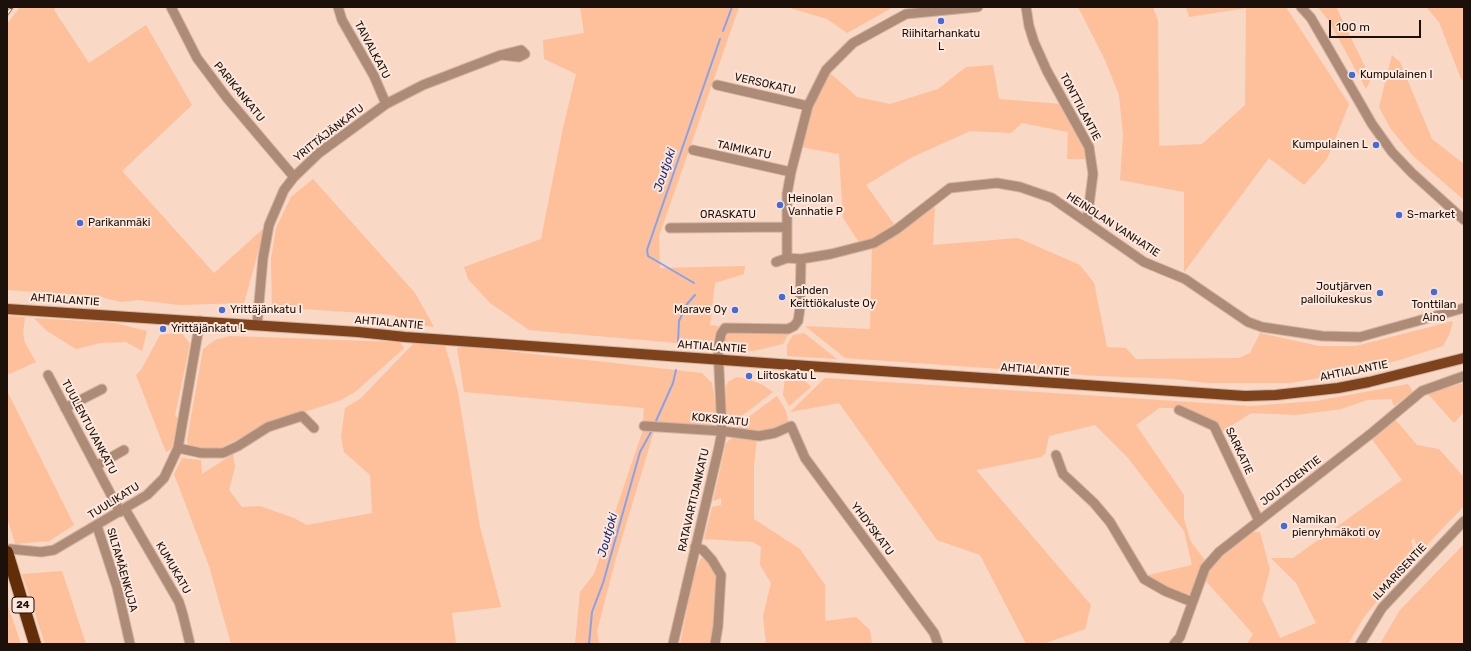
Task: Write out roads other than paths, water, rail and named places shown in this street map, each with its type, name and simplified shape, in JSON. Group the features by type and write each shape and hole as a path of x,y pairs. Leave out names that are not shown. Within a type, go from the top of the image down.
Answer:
{"highway":[{"name":"24","path":"9,550 35,644"},
{"name":"24","path":"7,577 30,644"}],"main road":[{"name":"AHTIALANTIE","path":"7,308 257,325 719,360 1245,396 1276,395 1338,388 1464,358"},
{"name":"AHTIALANTIE","path":"1413,370 1464,352"}],"street":[{"name":"TAIVALKATU","path":"338,7 342,20 374,76 386,104"},
{"path":"787,258 787,194 791,172 808,106 826,70 852,43 905,11 978,7"},
{"name":"TONTTILANTIE","path":"1026,7 1029,26 1034,42 1047,71 1089,147 1093,174 1086,221"},
{"path":"1301,7 1311,18 1372,124 1392,152 1412,173 1464,220"},
{"name":"PARIKANKATU","path":"173,10 197,58 227,98 294,177"},
{"name":"YRITTÄJÄNKATU","path":"257,325 263,258 269,225 284,190 294,177 319,153 386,104 422,85 501,55"},
{"name":"VERSOKATU","path":"717,85 808,106"},
{"name":"TAIMIKATU","path":"693,150 791,172"},
{"name":"HEINOLAN VANHATIE","path":"776,262 787,258 801,259 857,249 874,243 897,229 950,188 997,183 1020,187 1052,198 1144,262 1185,279 1248,322 1262,327 1322,336 1360,337 1464,308"},
{"name":"ORASKATU","path":"670,228 786,227"},
{"name":"RATAVARTIJANKATU","path":"673,644 722,431 718,349 725,328 788,330 794,326 798,321 800,308 801,259"},
{"name":"TUULIKATU","path":"9,550 48,552 96,526 147,495 164,478 178,448 200,321"},
{"name":"TUULENTUVANKATU","path":"48,375 96,466 122,510"},
{"name":"JOUTJOENTIE","path":"1174,644 1180,637 1205,568 1219,552 1373,432 1422,391 1464,376"},
{"path":"65,408 102,389"},
{"name":"SARKATIE","path":"1179,410 1214,426 1259,522"},
{"path":"178,448 201,453 223,453 238,446 268,427 302,416 314,428"},
{"name":"KOKSIKATU","path":"644,426 722,431 759,436 776,433 792,426"},
{"name":"YHDYSKATU","path":"792,426 805,458 934,633 938,644"},
{"path":"96,466 124,450"},
{"path":"1056,455 1063,474 1094,503 1110,522 1129,557 1144,579 1165,591 1192,602"},
{"name":"KUMUKATU","path":"122,510 178,602 183,615 190,644"},
{"name":"ILMARISENTIE","path":"1360,644 1382,608 1464,521"},
{"name":"SILTAMÄENKUJA","path":"96,526 117,587 130,644"},
{"path":"695,547 703,550 712,560 721,575 718,626 715,644"}],"waterway":[{"name":"Joutjoki","path":"723,31 732,7"},
{"name":"Joutjoki","path":"694,283 648,256 647,250 720,39"},
{"name":"Joutjoki","path":"678,342 679,321 687,304 695,295"},
{"name":"Joutjoki","path":"656,421 673,383 676,370"},
{"name":"Joutjoki","path":"589,644 592,612 603,583 640,452 651,432"}],"railway":[{"path":"7,14 12,7"}],"place":[{"name":"Riihitarhankatu L","path":"941,21"},
{"name":"Kumpulainen I","path":"1352,75"},
{"name":"Kumpulainen L","path":"1376,145"},
{"name":"Heinolan Vanhatie P","path":"780,205"},
{"name":"S-market","path":"1399,215"},
{"name":"Parikanmäki","path":"80,223"},
{"name":"Tonttilan Aino","path":"1434,292"},
{"name":"Joutjärven palloilukeskus","path":"1380,293"},
{"name":"Lahden Keittiökaluste Oy","path":"782,297"},
{"name":"Yrittäjänkatu I","path":"222,310"},
{"name":"Marave Oy","path":"735,310"},
{"name":"Yrittäjänkatu L","path":"163,329"},
{"name":"Liitoskatu L","path":"749,376"},
{"name":"Namikan pienryhmäkoti oy","path":"1284,526"}]}
